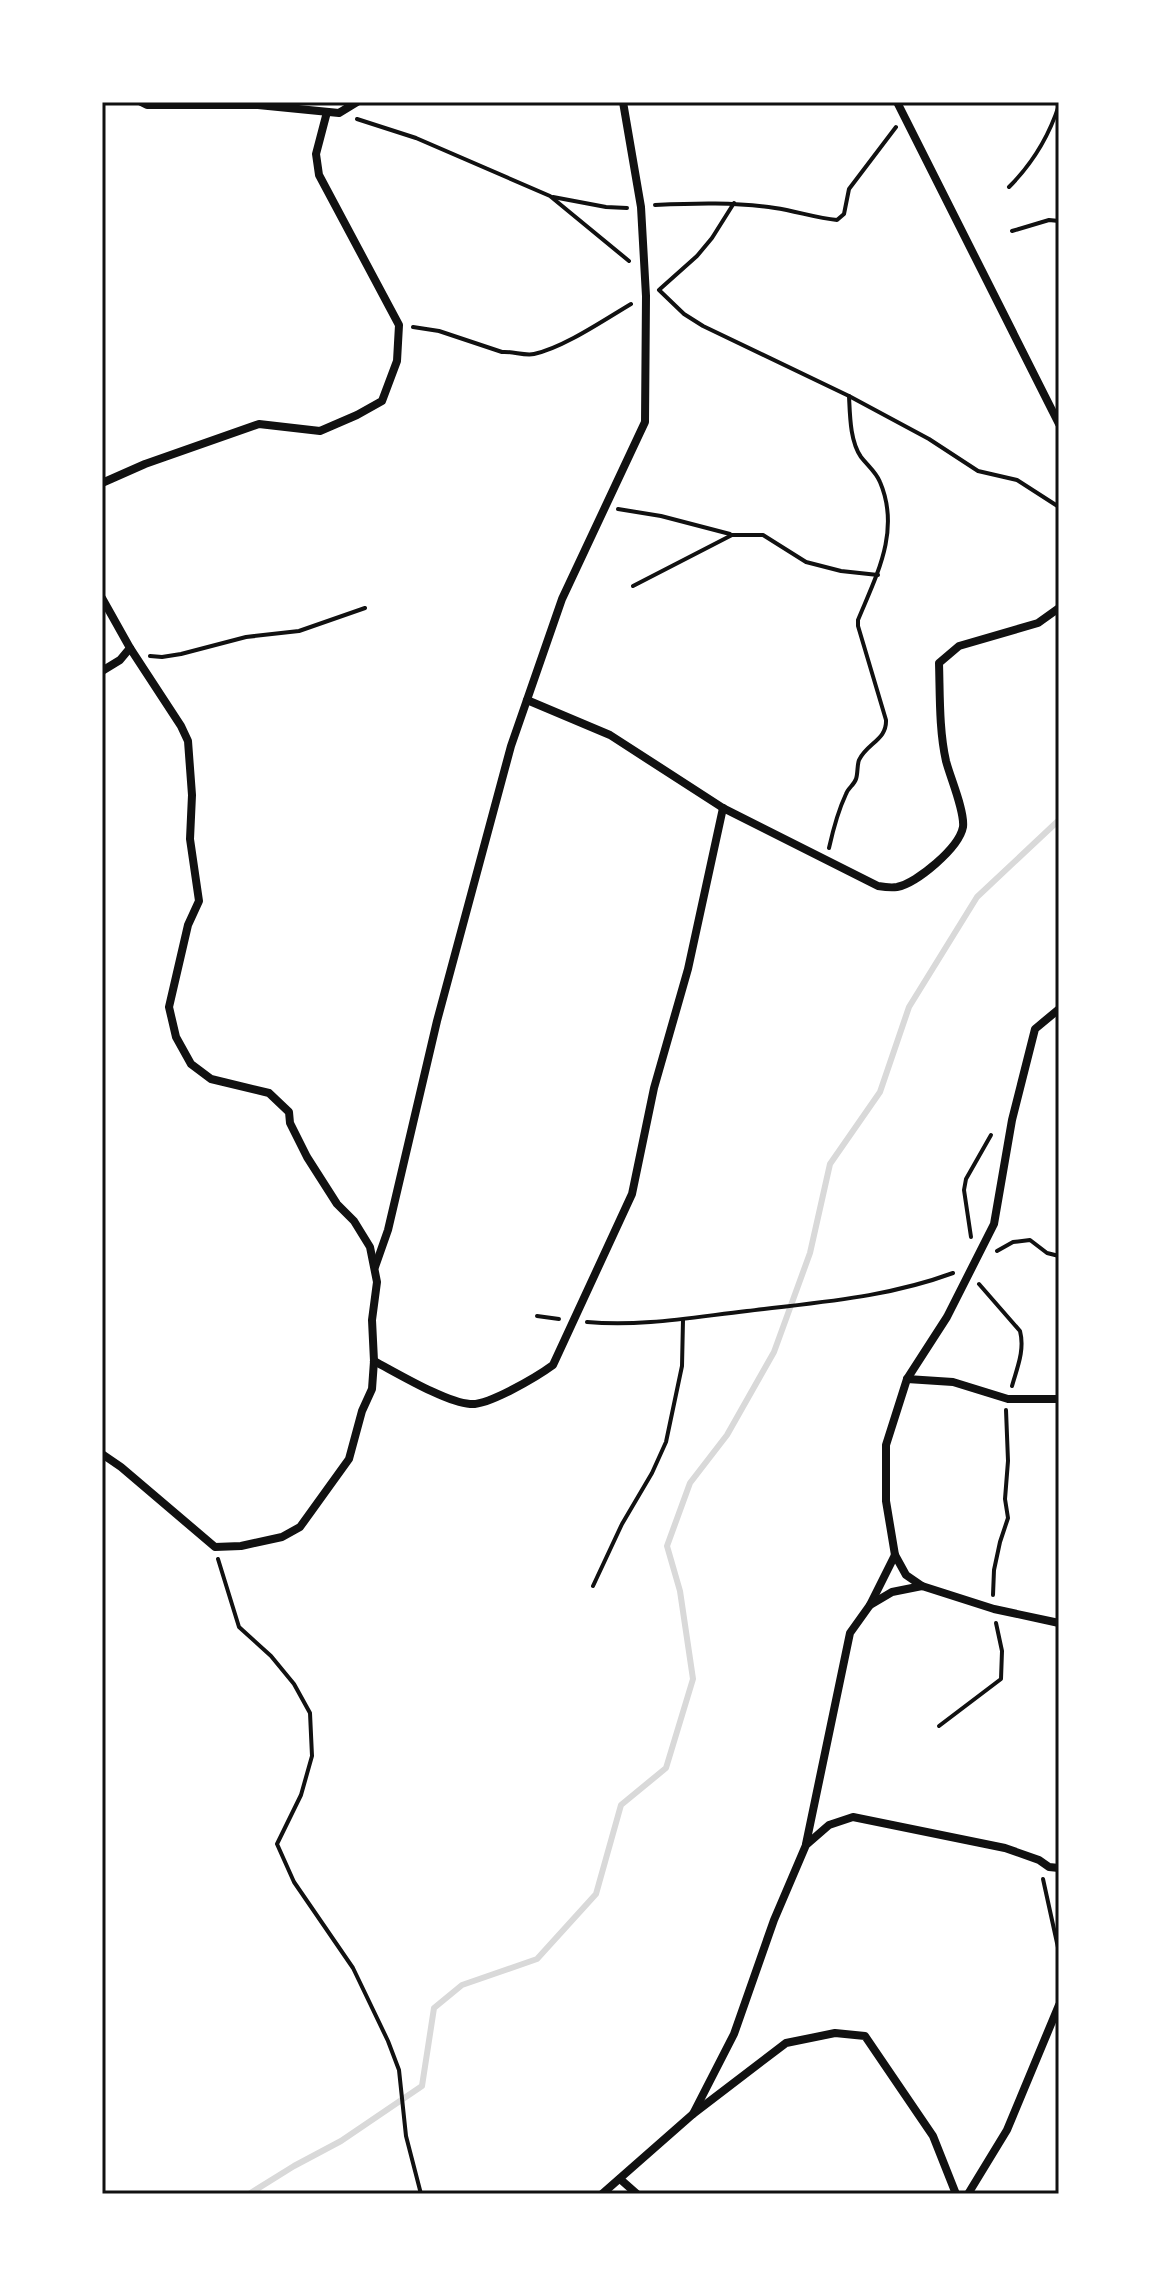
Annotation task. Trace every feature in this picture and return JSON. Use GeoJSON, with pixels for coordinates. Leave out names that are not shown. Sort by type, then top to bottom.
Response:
{"type":"FeatureCollection","features":[{"type":"Feature","properties":{"kind":"street"},"geometry":{"type":"LineString","coordinates":[[141,102],[147,105],[258,105],[339,113],[357,102]]}},
{"type":"Feature","properties":{"kind":"street"},"geometry":{"type":"LineString","coordinates":[[374,1270],[388,1230],[437,1021],[506,761],[562,599],[645,422],[646,296],[641,207],[623,102]]}},
{"type":"Feature","properties":{"kind":"street"},"geometry":{"type":"LineString","coordinates":[[897,102],[1059,424]]}},
{"type":"Feature","properties":{"kind":"street"},"geometry":{"type":"LineString","coordinates":[[102,483],[145,464],[259,424],[320,431],[382,401],[397,361],[399,325],[319,175],[316,154],[327,112]]}},
{"type":"Feature","properties":{"kind":"street"},"geometry":{"type":"LineString","coordinates":[[102,598],[188,741],[192,795],[190,839],[199,901],[188,925],[169,1007],[176,1037],[191,1064],[211,1079],[269,1093],[289,1112],[290,1123],[307,1157],[370,1247],[377,1282],[372,1320],[372,1389],[362,1411],[349,1459],[300,1527],[282,1537],[241,1546],[215,1547],[102,1454]]}},
{"type":"Feature","properties":{"kind":"street"},"geometry":{"type":"LineString","coordinates":[[527,700],[610,735],[723,808],[878,886],[896,888],[921,876],[949,851],[963,827],[957,793],[946,761],[939,663],[959,646],[1038,623],[1059,608]]}},
{"type":"Feature","properties":{"kind":"street"},"geometry":{"type":"LineString","coordinates":[[102,671],[133,652]]}},
{"type":"Feature","properties":{"kind":"street"},"geometry":{"type":"LineString","coordinates":[[374,1361],[450,1398],[470,1404],[485,1402],[536,1377],[553,1365],[632,1194],[654,1088],[688,969],[723,808]]}},
{"type":"Feature","properties":{"kind":"street"},"geometry":{"type":"LineString","coordinates":[[1059,1009],[1035,1029],[1012,1120],[994,1224],[947,1317],[907,1379],[886,1445],[886,1501],[895,1555],[906,1575],[922,1586],[994,1609],[1059,1623]]}},
{"type":"Feature","properties":{"kind":"street"},"geometry":{"type":"LineString","coordinates":[[907,1379],[953,1382],[1008,1399],[1059,1399]]}},
{"type":"Feature","properties":{"kind":"street"},"geometry":{"type":"LineString","coordinates":[[693,2114],[734,2034],[774,1920],[806,1845],[850,1633],[870,1605],[895,1555]]}},
{"type":"Feature","properties":{"kind":"street"},"geometry":{"type":"LineString","coordinates":[[870,1605],[892,1592],[922,1586]]}},
{"type":"Feature","properties":{"kind":"street"},"geometry":{"type":"LineString","coordinates":[[806,1845],[829,1825],[853,1817],[1005,1848],[1039,1860],[1049,1867],[1059,1868]]}},
{"type":"Feature","properties":{"kind":"street"},"geometry":{"type":"LineString","coordinates":[[968,2194],[1007,2130],[1059,2005]]}},
{"type":"Feature","properties":{"kind":"street"},"geometry":{"type":"LineString","coordinates":[[602,2194],[693,2114],[786,2043],[835,2033],[865,2036],[933,2136],[956,2194]]}},
{"type":"Feature","properties":{"kind":"street"},"geometry":{"type":"LineString","coordinates":[[620,2179],[637,2194]]}},
{"type":"Feature","properties":{"kind":"path"},"geometry":{"type":"LineString","coordinates":[[1009,187],[1037,152],[1059,105]]}},
{"type":"Feature","properties":{"kind":"path"},"geometry":{"type":"LineString","coordinates":[[339,113],[416,138],[550,196],[606,207],[734,203],[837,220],[844,214],[849,189],[904,116]]}},
{"type":"Feature","properties":{"kind":"path"},"geometry":{"type":"LineString","coordinates":[[550,196],[644,274],[684,314],[703,326],[849,396],[929,439],[978,471],[1017,480],[1059,507]]}},
{"type":"Feature","properties":{"kind":"path"},"geometry":{"type":"LineString","coordinates":[[659,290],[704,247],[734,203]]}},
{"type":"Feature","properties":{"kind":"path"},"geometry":{"type":"LineString","coordinates":[[1012,231],[1049,220],[1059,221]]}},
{"type":"Feature","properties":{"kind":"path"},"geometry":{"type":"LineString","coordinates":[[399,325],[439,331],[502,352],[530,355],[565,342],[646,296]]}},
{"type":"Feature","properties":{"kind":"path"},"geometry":{"type":"LineString","coordinates":[[829,848],[835,820],[846,791],[855,782],[859,760],[886,730],[886,720],[858,626],[878,575],[888,528],[885,499],[877,476],[858,450],[852,431],[849,396]]}},
{"type":"Feature","properties":{"kind":"path"},"geometry":{"type":"LineString","coordinates":[[607,507],[661,516],[732,535],[763,535],[806,562],[841,571],[878,575]]}},
{"type":"Feature","properties":{"kind":"path"},"geometry":{"type":"LineString","coordinates":[[633,586],[732,535]]}},
{"type":"Feature","properties":{"kind":"path"},"geometry":{"type":"LineString","coordinates":[[133,652],[171,656],[246,637],[299,631],[365,608]]}},
{"type":"Feature","properties":{"kind":"path"},"geometry":{"type":"LineString","coordinates":[[971,1237],[964,1190],[966,1179],[991,1135]]}},
{"type":"Feature","properties":{"kind":"path"},"geometry":{"type":"LineString","coordinates":[[537,1316],[616,1325],[852,1299],[919,1285],[973,1266],[1000,1248],[1023,1240],[1030,1240],[1047,1253],[1059,1256]]}},
{"type":"Feature","properties":{"kind":"path"},"geometry":{"type":"LineString","coordinates":[[939,1726],[1001,1679],[1002,1651],[994,1609],[994,1570],[1008,1518],[1005,1499],[1008,1399],[1023,1341],[1020,1331],[982,1289],[973,1266]]}},
{"type":"Feature","properties":{"kind":"path"},"geometry":{"type":"LineString","coordinates":[[593,1586],[666,1442],[682,1366],[683,1319]]}},
{"type":"Feature","properties":{"kind":"path"},"geometry":{"type":"LineString","coordinates":[[215,1547],[239,1627],[271,1656],[294,1684],[310,1713],[312,1756],[301,1795],[277,1844],[294,1882],[353,1968],[388,2041],[399,2070],[406,2136],[421,2194]]}},
{"type":"Feature","properties":{"kind":"path"},"geometry":{"type":"LineString","coordinates":[[1039,1860],[1059,1952]]}},
{"type":"Feature","properties":{"kind":"waterway"},"geometry":{"type":"LineString","coordinates":[[249,2194],[341,2141],[422,2086],[434,2008],[462,1985],[537,1959],[596,1894],[621,1805],[666,1768],[693,1679],[680,1591],[667,1546],[690,1483],[727,1435],[774,1352],[810,1253],[830,1164],[880,1092],[909,1007],[977,897],[1059,820]]}}]}
